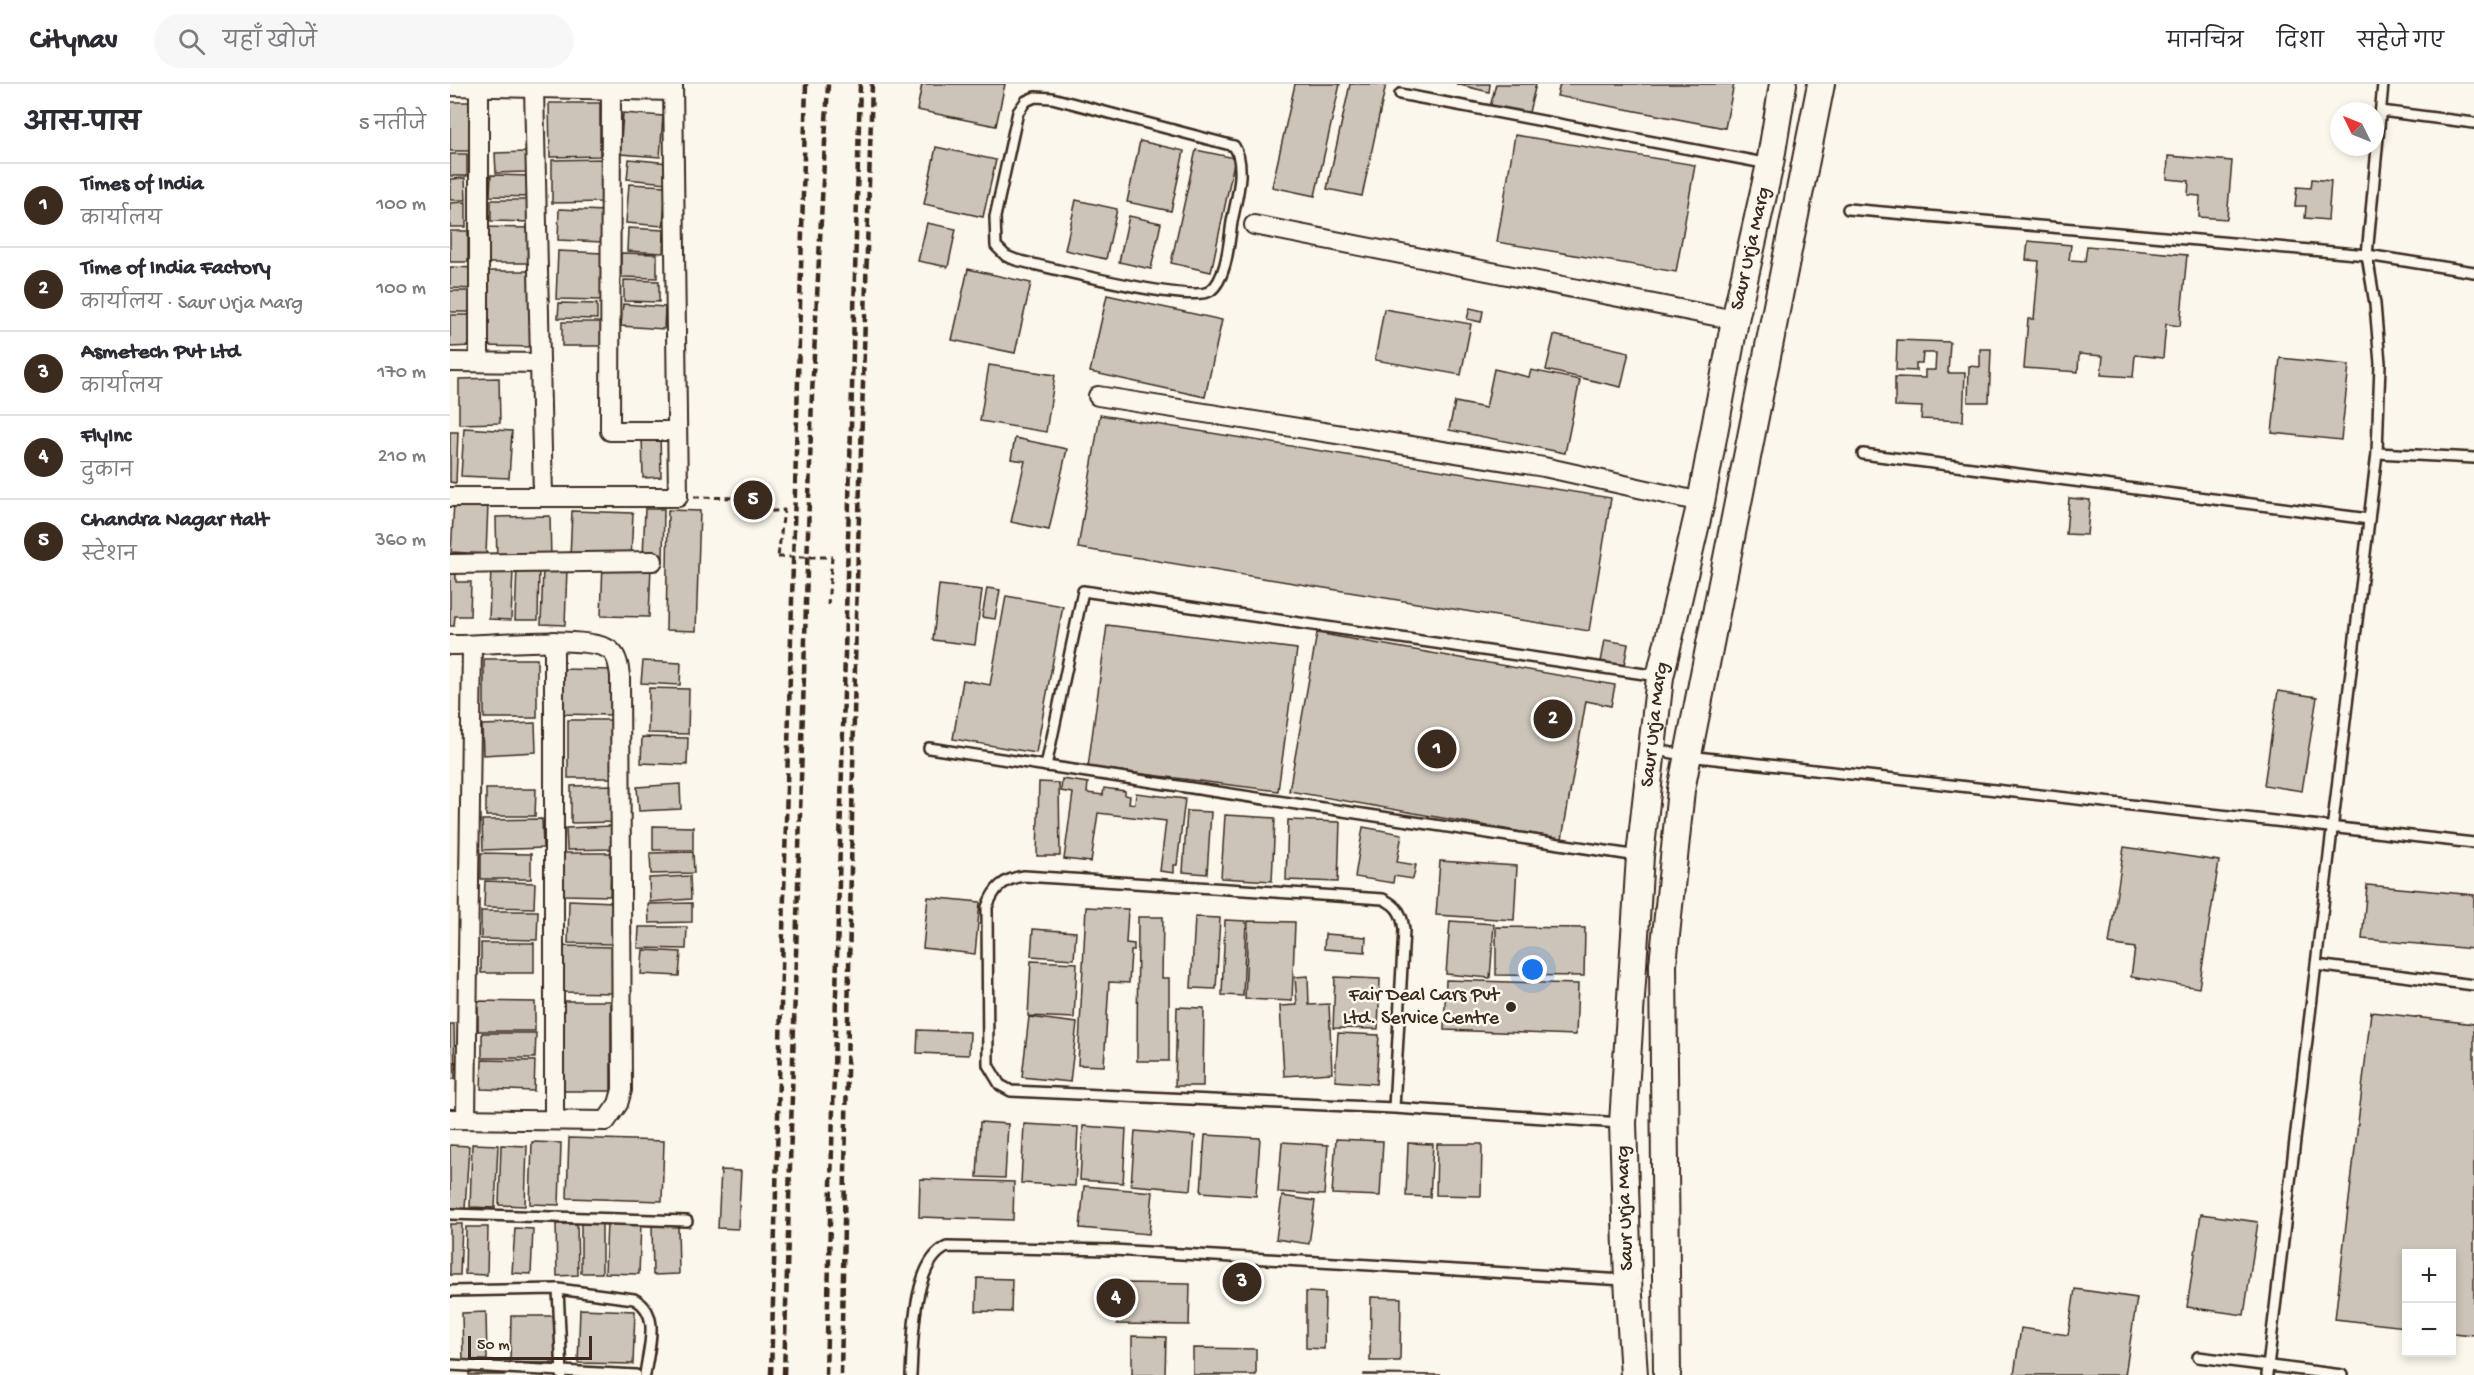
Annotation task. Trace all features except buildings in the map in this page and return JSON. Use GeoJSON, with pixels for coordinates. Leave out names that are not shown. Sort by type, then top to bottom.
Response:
{"type":"FeatureCollection","features":[{"type":"Feature","properties":{"kind":"street","name":"Saur Urja Marg"},"geometry":{"type":"LineString","coordinates":[[1634,1375],[1628,1280],[1623,1123],[1640,856],[1660,676],[1701,502],[1734,320],[1770,164],[1783,84]]}},
{"type":"Feature","properties":{"kind":"street","name":"Saur Urja Marg"},"geometry":{"type":"LineString","coordinates":[[1667,1375],[1663,964],[1681,790],[1821,84]]}},
{"type":"Feature","properties":{"kind":"street"},"geometry":{"type":"LineString","coordinates":[[450,86],[611,89],[673,87],[678,497],[450,497]]}},
{"type":"Feature","properties":{"kind":"street"},"geometry":{"type":"LineString","coordinates":[[479,87],[479,362]]}},
{"type":"Feature","properties":{"kind":"street"},"geometry":{"type":"LineString","coordinates":[[534,88],[543,497]]}},
{"type":"Feature","properties":{"kind":"street"},"geometry":{"type":"LineString","coordinates":[[611,89],[610,431],[677,431]]}},
{"type":"Feature","properties":{"kind":"street"},"geometry":{"type":"LineString","coordinates":[[1254,225],[1734,320]]}},
{"type":"Feature","properties":{"kind":"street"},"geometry":{"type":"LineString","coordinates":[[450,362],[540,363]]}},
{"type":"Feature","properties":{"kind":"street"},"geometry":{"type":"LineString","coordinates":[[1098,396],[1544,467],[1701,502]]}},
{"type":"Feature","properties":{"kind":"street"},"geometry":{"type":"LineString","coordinates":[[450,564],[653,561]]}},
{"type":"Feature","properties":{"kind":"street"},"geometry":{"type":"LineString","coordinates":[[450,645],[554,641],[603,646],[613,652],[620,676],[622,1090],[618,1104],[606,1121],[458,1119],[459,923],[472,645]]}},
{"type":"Feature","properties":{"kind":"street"},"geometry":{"type":"LineString","coordinates":[[554,641],[554,1120]]}},
{"type":"Feature","properties":{"kind":"lane"},"geometry":{"type":"LineString","coordinates":[[2381,102],[2384,84]]}},
{"type":"Feature","properties":{"kind":"lane"},"geometry":{"type":"LineString","coordinates":[[1400,94],[1770,164]]}},
{"type":"Feature","properties":{"kind":"lane"},"geometry":{"type":"LineString","coordinates":[[1035,97],[1052,98],[1226,142],[1234,146],[1239,153],[1240,165],[1232,221],[1218,283],[1210,291],[1199,295],[1157,290],[1006,256],[996,246],[995,217],[1018,112],[1026,101],[1035,97]]}},
{"type":"Feature","properties":{"kind":"lane"},"geometry":{"type":"LineString","coordinates":[[2384,112],[2474,123]]}},
{"type":"Feature","properties":{"kind":"lane"},"geometry":{"type":"LineString","coordinates":[[2268,1370],[2377,453],[2379,352],[2367,255],[2376,156]]}},
{"type":"Feature","properties":{"kind":"lane"},"geometry":{"type":"LineString","coordinates":[[1848,209],[2367,255],[2474,272]]}},
{"type":"Feature","properties":{"kind":"lane"},"geometry":{"type":"LineString","coordinates":[[1232,221],[1254,225]]}},
{"type":"Feature","properties":{"kind":"lane"},"geometry":{"type":"LineString","coordinates":[[2377,453],[2474,458]]}},
{"type":"Feature","properties":{"kind":"lane"},"geometry":{"type":"LineString","coordinates":[[1863,454],[2369,519]]}},
{"type":"Feature","properties":{"kind":"lane"},"geometry":{"type":"LineString","coordinates":[[1046,766],[1083,591],[1660,676]]}},
{"type":"Feature","properties":{"kind":"lane"},"geometry":{"type":"LineString","coordinates":[[928,748],[1640,856]]}},
{"type":"Feature","properties":{"kind":"lane"},"geometry":{"type":"LineString","coordinates":[[1653,749],[1688,756],[2332,825],[2474,843]]}},
{"type":"Feature","properties":{"kind":"lane"},"geometry":{"type":"LineString","coordinates":[[1394,1108],[1404,930],[1402,917],[1395,905],[1383,899],[1024,876],[1012,878],[993,892],[987,907],[987,1065],[1000,1085],[1011,1090],[1394,1108],[1623,1123]]}},
{"type":"Feature","properties":{"kind":"lane"},"geometry":{"type":"LineString","coordinates":[[2316,965],[2474,985]]}},
{"type":"Feature","properties":{"kind":"lane"},"geometry":{"type":"LineString","coordinates":[[450,1214],[687,1221]]}},
{"type":"Feature","properties":{"kind":"lane"},"geometry":{"type":"LineString","coordinates":[[911,1375],[915,1322],[922,1283],[930,1260],[937,1251],[947,1247],[1113,1250],[1628,1280]]}},
{"type":"Feature","properties":{"kind":"lane"},"geometry":{"type":"LineString","coordinates":[[558,1289],[562,1373]]}},
{"type":"Feature","properties":{"kind":"lane"},"geometry":{"type":"LineString","coordinates":[[450,1291],[558,1289],[634,1299],[644,1304],[652,1321],[645,1375]]}},
{"type":"Feature","properties":{"kind":"lane"},"geometry":{"type":"LineString","coordinates":[[2198,1357],[2268,1370],[2342,1375]]}},
{"type":"Feature","properties":{"kind":"lane"},"geometry":{"type":"LineString","coordinates":[[450,1365],[562,1373],[636,1375]]}},
{"type":"Feature","properties":{"kind":"path"},"geometry":{"type":"LineString","coordinates":[[678,497],[743,498],[742,514],[784,510],[777,557],[832,557],[828,605]]}},
{"type":"Feature","properties":{"kind":"railway"},"geometry":{"type":"LineString","coordinates":[[771,1375],[806,84]]}},
{"type":"Feature","properties":{"kind":"railway"},"geometry":{"type":"LineString","coordinates":[[784,1375],[812,394],[828,84]]}},
{"type":"Feature","properties":{"kind":"railway"},"geometry":{"type":"LineString","coordinates":[[826,1375],[860,84]]}},
{"type":"Feature","properties":{"kind":"railway"},"geometry":{"type":"LineString","coordinates":[[841,1375],[856,616],[872,84]]}},
{"type":"Feature","properties":{"kind":"place","name":"Chandra Nagar Halt"},"geometry":{"type":"Point","coordinates":[753,500]}},
{"type":"Feature","properties":{"kind":"place","name":"Time of India Factory"},"geometry":{"type":"Point","coordinates":[1553,719]}},
{"type":"Feature","properties":{"kind":"place","name":"Times of India"},"geometry":{"type":"Point","coordinates":[1437,749]}},
{"type":"Feature","properties":{"kind":"place","name":"Fair Deal Cars Pvt Ltd. Service Centre"},"geometry":{"type":"Point","coordinates":[1511,1007]}},
{"type":"Feature","properties":{"kind":"place","name":"Asmetech Pvt Ltd"},"geometry":{"type":"Point","coordinates":[1242,1282]}},
{"type":"Feature","properties":{"kind":"place","name":"FlyInc"},"geometry":{"type":"Point","coordinates":[1116,1298]}}]}
